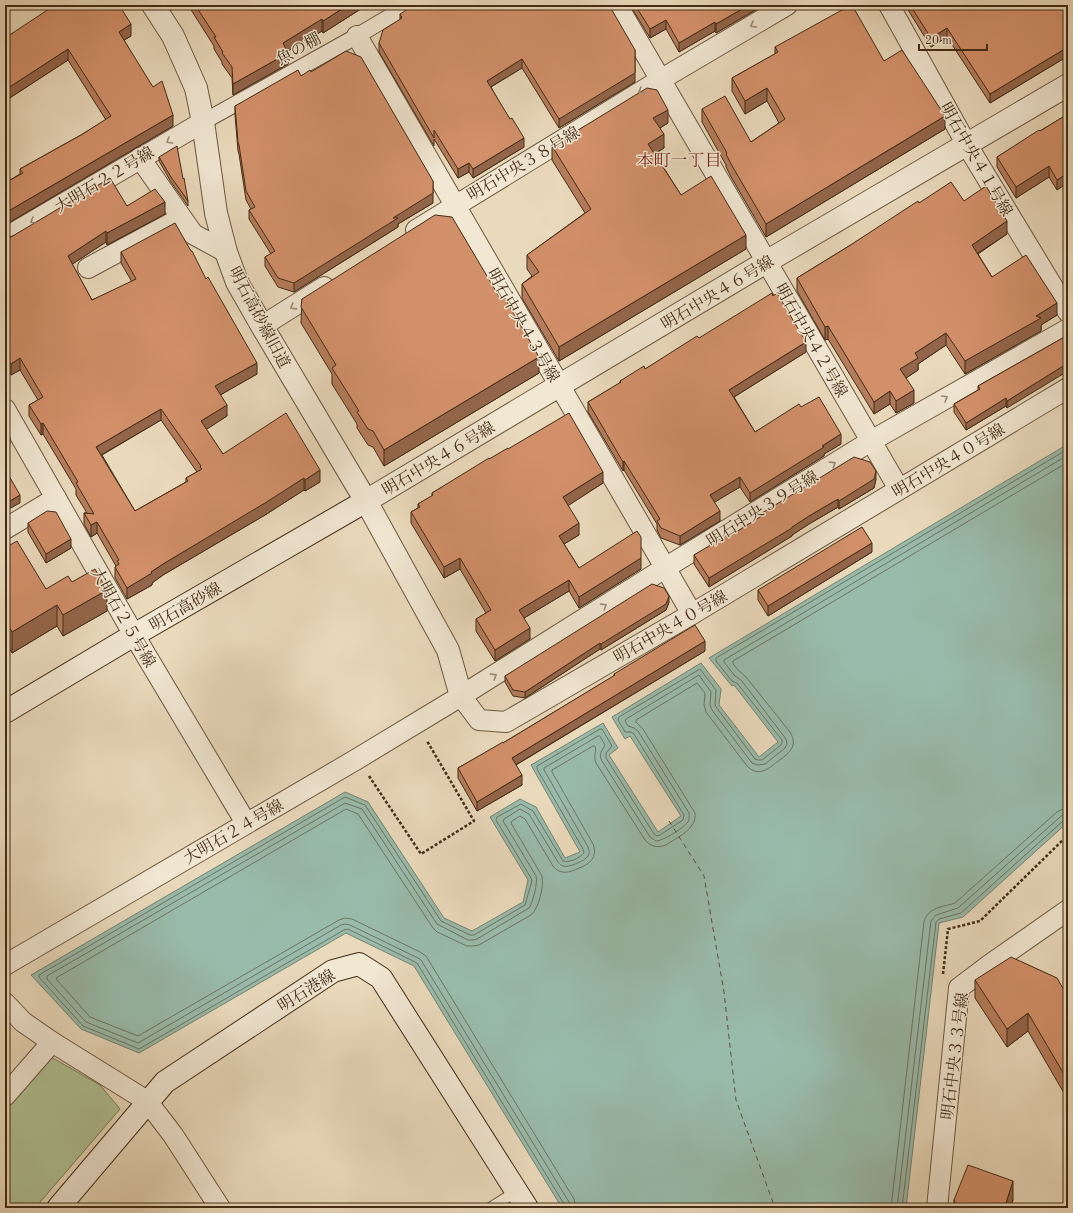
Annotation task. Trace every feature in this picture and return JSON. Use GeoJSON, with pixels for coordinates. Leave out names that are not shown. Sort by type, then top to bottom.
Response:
{"type":"FeatureCollection","features":[{"type":"Feature","properties":{"kind":"street","name":"明石高砂線旧道"},"geometry":{"type":"LineString","coordinates":[[153,5],[173,36],[196,88],[203,122],[216,213],[226,252],[237,282],[366,501]]}},
{"type":"Feature","properties":{"kind":"street","name":"魚の棚"},"geometry":{"type":"LineString","coordinates":[[203,122],[357,36],[409,5]]}},
{"type":"Feature","properties":{"kind":"street","name":"明石中央４２号線"},"geometry":{"type":"LineString","coordinates":[[617,5],[899,489]]}},
{"type":"Feature","properties":{"kind":"street","name":"明石中央３８号線"},"geometry":{"type":"LineString","coordinates":[[401,238],[660,80],[787,5]]}},
{"type":"Feature","properties":{"kind":"street","name":"明石中央４１号線"},"geometry":{"type":"LineString","coordinates":[[889,5],[967,145],[1068,312]]}},
{"type":"Feature","properties":{"kind":"street","name":"明石中央４３号線"},"geometry":{"type":"LineString","coordinates":[[357,36],[692,614]]}},
{"type":"Feature","properties":{"kind":"street","name":"明石中央４６号線"},"geometry":{"type":"LineString","coordinates":[[366,501],[766,262],[1068,85]]}},
{"type":"Feature","properties":{"kind":"street","name":"大明石２２号線"},"geometry":{"type":"LineString","coordinates":[[5,238],[203,122]]}},
{"type":"Feature","properties":{"kind":"street"},"geometry":{"type":"LineString","coordinates":[[140,158],[193,234],[226,252]]}},
{"type":"Feature","properties":{"kind":"street"},"geometry":{"type":"LineString","coordinates":[[88,268],[181,218]]}},
{"type":"Feature","properties":{"kind":"street"},"geometry":{"type":"LineString","coordinates":[[262,326],[341,276]]}},
{"type":"Feature","properties":{"kind":"street","name":"明石中央３９号線"},"geometry":{"type":"LineString","coordinates":[[461,696],[871,441],[1068,329]]}},
{"type":"Feature","properties":{"kind":"street","name":"明石中央４０号線"},"geometry":{"type":"LineString","coordinates":[[366,501],[448,650],[461,696],[479,720],[506,722],[692,614],[1068,388]]}},
{"type":"Feature","properties":{"kind":"street","name":"大明石２５号線"},"geometry":{"type":"LineString","coordinates":[[5,409],[134,635],[246,823]]}},
{"type":"Feature","properties":{"kind":"street"},"geometry":{"type":"LineString","coordinates":[[5,529],[56,498]]}},
{"type":"Feature","properties":{"kind":"street","name":"明石高砂線"},"geometry":{"type":"LineString","coordinates":[[5,712],[134,635],[366,501]]}},
{"type":"Feature","properties":{"kind":"street","name":"大明石２４号線"},"geometry":{"type":"LineString","coordinates":[[5,965],[357,759],[461,696]]}},
{"type":"Feature","properties":{"kind":"street","name":"明石中央３３号線"},"geometry":{"type":"LineString","coordinates":[[937,1208],[959,988],[1068,910]]}},
{"type":"Feature","properties":{"kind":"street","name":"明石港線"},"geometry":{"type":"LineString","coordinates":[[58,1208],[147,1101],[165,1082],[333,971],[359,964],[381,978],[522,1200]]}},
{"type":"Feature","properties":{"kind":"street"},"geometry":{"type":"LineString","coordinates":[[5,1003],[23,1022],[52,1042],[147,1101],[173,1135],[220,1208]]}},
{"type":"Feature","properties":{"kind":"street"},"geometry":{"type":"LineString","coordinates":[[5,1096],[52,1042]]}},
{"type":"Feature","properties":{"kind":"lane"},"geometry":{"type":"LineString","coordinates":[[490,1208],[522,1200]]}},
{"type":"Feature","properties":{"kind":"path"},"geometry":{"type":"LineString","coordinates":[[357,759],[421,854],[474,821],[416,722]]}},
{"type":"Feature","properties":{"kind":"path"},"geometry":{"type":"LineString","coordinates":[[958,1001],[942,985],[948,929],[980,921],[1068,835]]}},
{"type":"Feature","properties":{"kind":"shaded area"},"geometry":{"type":"Polygon","coordinates":[[[51,1057],[100,1085],[120,1109],[35,1208],[5,1208],[5,1108],[51,1057]]]}},
{"type":"Feature","properties":{"kind":"water"},"geometry":{"type":"Polygon","coordinates":[[[1068,444],[1068,822],[963,917],[939,923],[906,1208],[562,1208],[414,966],[346,933],[139,1053],[81,1029],[31,975],[345,792],[368,802],[444,918],[472,931],[523,902],[528,880],[490,817],[520,799],[536,807],[565,858],[580,852],[531,765],[603,723],[618,748],[609,755],[658,832],[681,816],[630,736],[625,739],[612,717],[701,663],[721,689],[719,705],[759,757],[778,742],[734,685],[732,686],[709,658],[1068,444]]]}},
{"type":"Feature","properties":{"kind":"building"},"geometry":{"type":"Polygon","coordinates":[[[55,5],[119,5],[131,24],[119,32],[153,87],[162,81],[173,115],[5,213],[5,183],[23,173],[20,169],[81,135],[111,116],[68,49],[5,90],[5,38],[55,5]]]}},
{"type":"Feature","properties":{"kind":"building"},"geometry":{"type":"Polygon","coordinates":[[[195,5],[348,5],[283,43],[288,53],[233,84],[232,67],[222,53],[223,52],[214,37],[216,37],[195,5]]]}},
{"type":"Feature","properties":{"kind":"building"},"geometry":{"type":"Polygon","coordinates":[[[414,5],[609,5],[635,50],[635,73],[559,119],[522,59],[487,81],[510,119],[512,118],[524,138],[473,169],[469,163],[458,169],[434,130],[434,138],[379,43],[383,30],[402,18],[400,14],[414,5]]]}},
{"type":"Feature","properties":{"kind":"building"},"geometry":{"type":"Polygon","coordinates":[[[635,5],[749,5],[716,24],[715,22],[679,43],[666,20],[650,29],[635,5]]]}},
{"type":"Feature","properties":{"kind":"building"},"geometry":{"type":"Polygon","coordinates":[[[851,5],[884,61],[902,50],[945,116],[766,224],[731,164],[726,154],[727,153],[702,109],[725,96],[751,142],[785,119],[767,88],[745,101],[732,78],[778,52],[775,47],[851,5]]]}},
{"type":"Feature","properties":{"kind":"building"},"geometry":{"type":"Polygon","coordinates":[[[910,5],[1068,5],[1068,47],[990,94],[947,28],[931,38],[910,5]]]}},
{"type":"Feature","properties":{"kind":"building"},"geometry":{"type":"Polygon","coordinates":[[[346,51],[361,57],[433,181],[433,193],[393,218],[398,218],[294,283],[278,278],[265,257],[275,251],[249,210],[255,207],[246,191],[238,142],[235,106],[298,70],[301,76],[310,70],[311,72],[346,51]]]}},
{"type":"Feature","properties":{"kind":"building"},"geometry":{"type":"Polygon","coordinates":[[[647,88],[657,90],[668,110],[653,118],[664,134],[648,144],[681,195],[711,176],[746,235],[559,347],[522,284],[539,272],[527,255],[591,209],[552,146],[647,88]]]}},
{"type":"Feature","properties":{"kind":"building"},"geometry":{"type":"Polygon","coordinates":[[[1068,114],[1068,173],[1057,180],[1049,166],[1016,187],[997,157],[1039,130],[1040,131],[1068,114]]]}},
{"type":"Feature","properties":{"kind":"building"},"geometry":{"type":"Polygon","coordinates":[[[177,146],[183,179],[184,178],[188,201],[159,157],[177,146]]]}},
{"type":"Feature","properties":{"kind":"building"},"geometry":{"type":"Polygon","coordinates":[[[110,178],[127,206],[155,189],[165,202],[107,233],[106,231],[68,256],[92,300],[136,279],[121,252],[175,223],[192,251],[206,279],[208,277],[257,363],[215,386],[227,405],[201,421],[223,454],[286,413],[320,470],[305,480],[304,478],[163,564],[151,572],[152,573],[127,588],[115,567],[119,564],[117,561],[119,560],[97,522],[91,525],[84,513],[94,514],[76,483],[78,482],[43,423],[41,424],[29,405],[43,397],[20,358],[11,364],[5,354],[5,238],[11,237],[110,178]],[[161,409],[96,447],[135,511],[188,481],[186,478],[202,469],[200,467],[201,466],[161,409]]]}},
{"type":"Feature","properties":{"kind":"building"},"geometry":{"type":"Polygon","coordinates":[[[951,182],[964,201],[986,186],[1007,221],[972,245],[992,277],[1026,255],[1057,303],[1036,316],[1041,318],[965,361],[946,333],[915,353],[918,358],[900,369],[914,390],[896,401],[890,391],[874,402],[828,326],[825,327],[797,278],[918,201],[919,203],[951,182]]]}},
{"type":"Feature","properties":{"kind":"building"},"geometry":{"type":"Polygon","coordinates":[[[435,215],[452,217],[500,298],[503,295],[539,357],[384,450],[373,431],[368,429],[357,412],[359,411],[332,368],[336,365],[301,307],[302,299],[435,215]]]}},
{"type":"Feature","properties":{"kind":"building"},"geometry":{"type":"Polygon","coordinates":[[[772,293],[773,296],[777,293],[806,342],[729,390],[755,432],[799,404],[801,407],[819,397],[841,434],[822,446],[824,447],[750,493],[740,477],[710,495],[720,511],[680,536],[661,528],[657,521],[660,519],[624,461],[623,462],[588,402],[644,366],[645,369],[697,336],[699,338],[772,293]]]}},
{"type":"Feature","properties":{"kind":"building"},"geometry":{"type":"Polygon","coordinates":[[[1068,335],[1068,363],[1007,401],[1006,398],[966,423],[954,404],[980,389],[978,386],[1068,335]]]}},
{"type":"Feature","properties":{"kind":"building"},"geometry":{"type":"Polygon","coordinates":[[[569,413],[603,472],[563,497],[579,523],[559,536],[579,568],[637,531],[641,537],[641,558],[579,597],[569,580],[519,610],[530,628],[495,650],[476,619],[491,610],[460,558],[444,567],[411,512],[420,507],[418,504],[433,495],[432,493],[489,458],[508,449],[569,413]]]}},
{"type":"Feature","properties":{"kind":"building"},"geometry":{"type":"Polygon","coordinates":[[[5,427],[10,437],[5,440],[5,427]]]}},
{"type":"Feature","properties":{"kind":"building"},"geometry":{"type":"Polygon","coordinates":[[[854,457],[870,462],[876,471],[874,479],[839,501],[838,499],[809,516],[792,528],[709,578],[694,555],[732,532],[733,534],[763,515],[762,513],[854,457]]]}},
{"type":"Feature","properties":{"kind":"building"},"geometry":{"type":"Polygon","coordinates":[[[5,469],[20,495],[5,504],[5,469]]]}},
{"type":"Feature","properties":{"kind":"building"},"geometry":{"type":"Polygon","coordinates":[[[47,511],[56,512],[71,539],[46,554],[28,523],[47,511]]]}},
{"type":"Feature","properties":{"kind":"building"},"geometry":{"type":"Polygon","coordinates":[[[862,527],[872,543],[768,606],[758,590],[862,527]]]}},
{"type":"Feature","properties":{"kind":"building"},"geometry":{"type":"Polygon","coordinates":[[[17,541],[46,589],[68,576],[72,582],[95,569],[107,590],[63,615],[57,605],[12,632],[5,620],[5,548],[17,541]]]}},
{"type":"Feature","properties":{"kind":"building"},"geometry":{"type":"Polygon","coordinates":[[[652,584],[664,588],[669,596],[666,604],[601,644],[600,643],[525,692],[513,690],[505,676],[652,584]]]}},
{"type":"Feature","properties":{"kind":"building"},"geometry":{"type":"Polygon","coordinates":[[[695,625],[705,641],[512,758],[522,775],[477,802],[458,768],[503,743],[695,625]]]}},
{"type":"Feature","properties":{"kind":"building"},"geometry":{"type":"Polygon","coordinates":[[[1011,957],[1057,978],[1068,997],[1068,1081],[1028,1013],[1007,1029],[975,980],[1011,957]]]}},
{"type":"Feature","properties":{"kind":"building"},"geometry":{"type":"Polygon","coordinates":[[[968,1165],[1013,1181],[1005,1206],[1009,1208],[957,1208],[954,1200],[968,1165]]]}},
{"type":"Feature","properties":{"kind":"building"},"geometry":{"type":"Polygon","coordinates":[[[1068,1199],[1068,1208],[1064,1208],[1068,1199]]]}},
{"type":"Feature","properties":{"kind":"ferry route"},"geometry":{"type":"LineString","coordinates":[[669,821],[704,876],[724,992],[736,1100],[775,1208]]}},
{"type":"Feature","properties":{"kind":"district","name":"本町一丁目"},"geometry":{"type":"Point","coordinates":[679,160]}}]}
